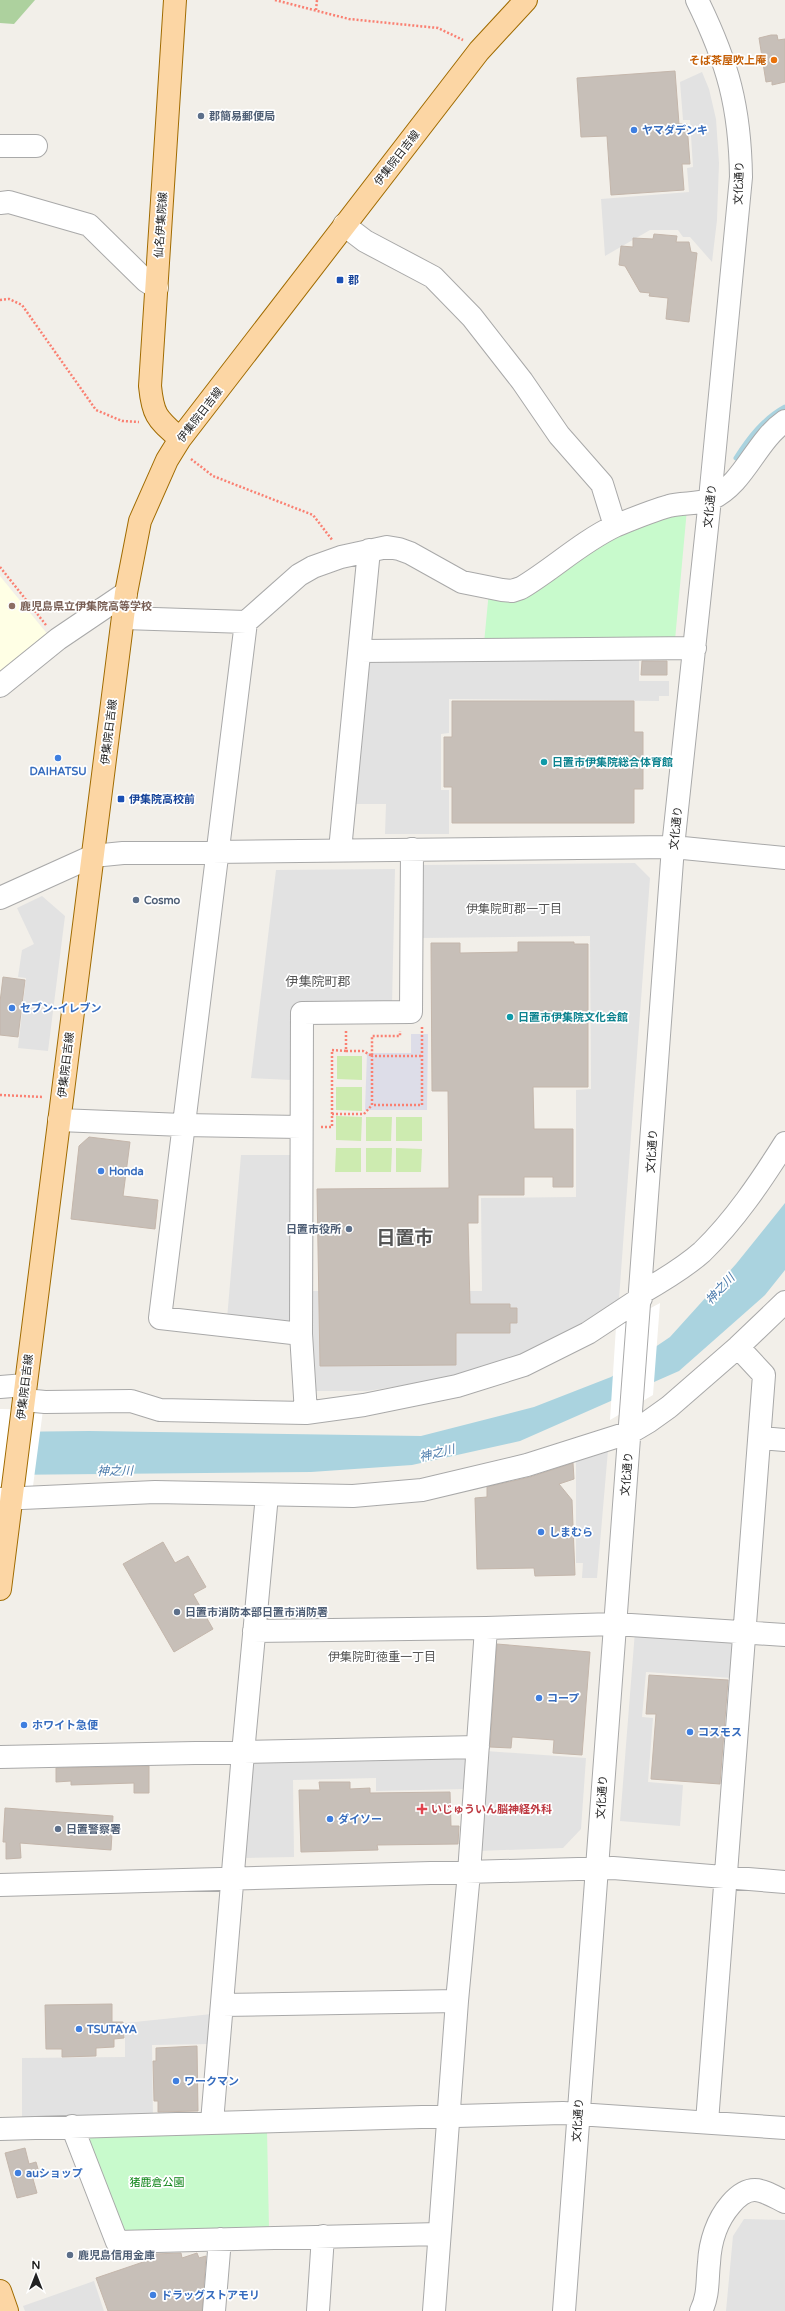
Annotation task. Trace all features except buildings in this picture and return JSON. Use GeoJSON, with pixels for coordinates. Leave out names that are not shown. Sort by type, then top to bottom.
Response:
{"type":"FeatureCollection","features":[{"type":"Feature","properties":{"kind":"main road","name":"仙名伊集院線"},"geometry":{"type":"LineString","coordinates":[[157,417],[153,407],[150,386],[175,0]]}},
{"type":"Feature","properties":{"kind":"main road","name":"伊集院日吉線"},"geometry":{"type":"LineString","coordinates":[[0,1589],[8,1495],[24,1398],[126,593],[140,521],[167,460],[180,439],[479,51],[526,0]]}},
{"type":"Feature","properties":{"kind":"main road"},"geometry":{"type":"LineString","coordinates":[[157,417],[180,439]]}},
{"type":"Feature","properties":{"kind":"main road"},"geometry":{"type":"LineString","coordinates":[[0,2291],[7,2311]]}},
{"type":"Feature","properties":{"kind":"street","name":"文化通り"},"geometry":{"type":"LineString","coordinates":[[564,2311],[596,1868],[641,1301],[673,847],[695,648],[741,177],[740,139],[735,101],[724,62],[713,32],[697,0]]}},
{"type":"Feature","properties":{"kind":"street"},"geometry":{"type":"LineString","coordinates":[[0,146],[36,146]]}},
{"type":"Feature","properties":{"kind":"street"},"geometry":{"type":"LineString","coordinates":[[0,202],[8,202],[89,225],[146,281],[157,288]]}},
{"type":"Feature","properties":{"kind":"street"},"geometry":{"type":"LineString","coordinates":[[344,225],[365,241],[433,277],[472,317],[522,381],[559,435],[602,484],[614,522]]}},
{"type":"Feature","properties":{"kind":"street"},"geometry":{"type":"LineString","coordinates":[[301,1334],[160,1318],[182,1126],[246,622],[299,575],[313,566],[369,550],[387,547],[399,549],[462,582],[512,591],[529,583],[601,533],[614,522],[670,505],[710,500],[734,484],[755,451],[775,428],[785,421]]}},
{"type":"Feature","properties":{"kind":"street"},"geometry":{"type":"LineString","coordinates":[[340,850],[369,550]]}},
{"type":"Feature","properties":{"kind":"street"},"geometry":{"type":"LineString","coordinates":[[0,686],[58,639],[126,593]]}},
{"type":"Feature","properties":{"kind":"street"},"geometry":{"type":"LineString","coordinates":[[124,618],[246,622]]}},
{"type":"Feature","properties":{"kind":"street"},"geometry":{"type":"LineString","coordinates":[[360,651],[695,648]]}},
{"type":"Feature","properties":{"kind":"street"},"geometry":{"type":"LineString","coordinates":[[0,898],[93,856],[123,853],[673,847],[785,858]]}},
{"type":"Feature","properties":{"kind":"street"},"geometry":{"type":"LineString","coordinates":[[306,1413],[301,1334],[302,1013],[411,1012],[412,850]]}},
{"type":"Feature","properties":{"kind":"street"},"geometry":{"type":"LineString","coordinates":[[59,1120],[182,1126],[301,1127]]}},
{"type":"Feature","properties":{"kind":"street"},"geometry":{"type":"LineString","coordinates":[[0,1387],[24,1398],[45,1402],[131,1401],[160,1410],[306,1413],[364,1405],[457,1386],[524,1365],[588,1333],[641,1301],[668,1277],[701,1252],[726,1227],[763,1177],[785,1143]]}},
{"type":"Feature","properties":{"kind":"street"},"geometry":{"type":"LineString","coordinates":[[8,1495],[155,1492],[353,1496],[422,1490],[527,1465],[631,1432],[669,1407],[738,1347],[785,1302]]}},
{"type":"Feature","properties":{"kind":"street"},"geometry":{"type":"LineString","coordinates":[[707,2122],[764,1375],[738,1347]]}},
{"type":"Feature","properties":{"kind":"street"},"geometry":{"type":"LineString","coordinates":[[760,1438],[785,1440]]}},
{"type":"Feature","properties":{"kind":"street"},"geometry":{"type":"LineString","coordinates":[[212,2122],[232,1878],[267,1495]]}},
{"type":"Feature","properties":{"kind":"street"},"geometry":{"type":"LineString","coordinates":[[254,1631],[486,1628],[615,1624],[785,1635]]}},
{"type":"Feature","properties":{"kind":"street"},"geometry":{"type":"LineString","coordinates":[[434,2311],[439,2234],[450,2115],[457,2002],[469,1873],[486,1628]]}},
{"type":"Feature","properties":{"kind":"street"},"geometry":{"type":"LineString","coordinates":[[0,1757],[478,1747]]}},
{"type":"Feature","properties":{"kind":"street"},"geometry":{"type":"LineString","coordinates":[[0,1885],[469,1873],[596,1868],[785,1882]]}},
{"type":"Feature","properties":{"kind":"street"},"geometry":{"type":"LineString","coordinates":[[222,2005],[457,2002]]}},
{"type":"Feature","properties":{"kind":"street"},"geometry":{"type":"LineString","coordinates":[[0,2129],[450,2115],[579,2113],[785,2128]]}},
{"type":"Feature","properties":{"kind":"street"},"geometry":{"type":"LineString","coordinates":[[72,2126],[117,2242],[439,2234]]}},
{"type":"Feature","properties":{"kind":"street"},"geometry":{"type":"LineString","coordinates":[[701,2311],[708,2292],[709,2263],[713,2238],[726,2209],[739,2195],[746,2191],[756,2189],[785,2202]]}},
{"type":"Feature","properties":{"kind":"street"},"geometry":{"type":"LineString","coordinates":[[318,2311],[323,2236]]}},
{"type":"Feature","properties":{"kind":"street"},"geometry":{"type":"LineString","coordinates":[[214,2311],[220,2239]]}},
{"type":"Feature","properties":{"kind":"path"},"geometry":{"type":"LineString","coordinates":[[275,0],[349,19],[438,28],[466,41],[479,51]]}},
{"type":"Feature","properties":{"kind":"path"},"geometry":{"type":"LineString","coordinates":[[316,10],[317,0]]}},
{"type":"Feature","properties":{"kind":"path"},"geometry":{"type":"LineString","coordinates":[[0,300],[9,300],[22,305],[96,410],[122,421],[137,423],[157,417]]}},
{"type":"Feature","properties":{"kind":"path"},"geometry":{"type":"LineString","coordinates":[[191,459],[213,476],[313,515],[328,532],[336,546]]}},
{"type":"Feature","properties":{"kind":"path"},"geometry":{"type":"LineString","coordinates":[[0,567],[58,639]]}},
{"type":"Feature","properties":{"kind":"path"},"geometry":{"type":"LineString","coordinates":[[332,1114],[364,1114],[372,1104],[372,1036],[400,1036],[400,1012]]}},
{"type":"Feature","properties":{"kind":"path"},"geometry":{"type":"LineString","coordinates":[[346,1013],[346,1051]]}},
{"type":"Feature","properties":{"kind":"path"},"geometry":{"type":"LineString","coordinates":[[372,1104],[422,1104],[422,1025]]}},
{"type":"Feature","properties":{"kind":"path"},"geometry":{"type":"LineString","coordinates":[[301,1127],[332,1127],[332,1050],[363,1051],[372,1056],[422,1056]]}},
{"type":"Feature","properties":{"kind":"path"},"geometry":{"type":"LineString","coordinates":[[0,1095],[62,1098]]}},
{"type":"Feature","properties":{"kind":"shaded area"},"geometry":{"type":"Polygon","coordinates":[[[702,72],[709,89],[716,119],[719,163],[717,220],[712,262],[690,237],[683,237],[678,230],[650,230],[605,256],[601,199],[689,192],[687,168],[693,167],[690,120],[683,120],[680,82],[702,72]]]}},
{"type":"Feature","properties":{"kind":"shaded area","name":"鹿児島県立伊集院高等学校"},"geometry":{"type":"Polygon","coordinates":[[[0,576],[49,636],[0,674],[0,576]]]}},
{"type":"Feature","properties":{"kind":"shaded area"},"geometry":{"type":"Polygon","coordinates":[[[639,656],[639,681],[669,681],[669,696],[659,696],[659,701],[449,699],[449,733],[441,734],[441,790],[449,790],[449,834],[385,834],[386,804],[352,804],[366,664],[372,659],[639,656]]]}},
{"type":"Feature","properties":{"kind":"shaded area"},"geometry":{"type":"Polygon","coordinates":[[[635,863],[650,878],[619,1299],[546,1346],[482,1369],[425,1382],[367,1391],[316,1391],[310,1386],[311,1291],[482,1291],[481,1198],[576,1197],[576,1090],[591,1089],[590,936],[421,938],[421,865],[635,863]]]}},
{"type":"Feature","properties":{"kind":"shaded area"},"geometry":{"type":"Polygon","coordinates":[[[395,869],[392,1005],[293,1005],[291,1080],[251,1078],[276,870],[395,869]]]}},
{"type":"Feature","properties":{"kind":"shaded area"},"geometry":{"type":"Polygon","coordinates":[[[42,896],[65,916],[48,1051],[18,1048],[26,978],[18,977],[22,950],[34,944],[17,908],[42,896]]]}},
{"type":"Feature","properties":{"kind":"shaded area"},"geometry":{"type":"Polygon","coordinates":[[[411,1034],[428,1034],[427,1110],[365,1110],[367,1053],[411,1053],[411,1034]]]}},
{"type":"Feature","properties":{"kind":"shaded area"},"geometry":{"type":"Polygon","coordinates":[[[241,1155],[291,1155],[291,1326],[227,1319],[241,1155]]]}},
{"type":"Feature","properties":{"kind":"shaded area"},"geometry":{"type":"Polygon","coordinates":[[[608,1450],[597,1578],[582,1578],[583,1563],[576,1563],[576,1458],[608,1450]]]}},
{"type":"Feature","properties":{"kind":"shaded area"},"geometry":{"type":"Polygon","coordinates":[[[635,1631],[730,1638],[735,1643],[732,1678],[646,1672],[642,1717],[653,1718],[648,1782],[683,1785],[680,1826],[620,1821],[635,1631]]]}},
{"type":"Feature","properties":{"kind":"shaded area"},"geometry":{"type":"Polygon","coordinates":[[[486,1751],[586,1758],[581,1829],[563,1848],[478,1851],[486,1751]]]}},
{"type":"Feature","properties":{"kind":"shaded area"},"geometry":{"type":"Polygon","coordinates":[[[463,1755],[469,1763],[465,1789],[376,1791],[376,1778],[293,1780],[294,1857],[244,1858],[253,1762],[463,1755]]]}},
{"type":"Feature","properties":{"kind":"shaded area"},"geometry":{"type":"Polygon","coordinates":[[[212,2014],[210,2044],[152,2045],[153,2119],[22,2120],[22,2058],[125,2057],[125,2023],[212,2014]]]}},
{"type":"Feature","properties":{"kind":"shaded area"},"geometry":{"type":"Polygon","coordinates":[[[744,2219],[785,2220],[785,2311],[726,2311],[733,2236],[744,2219]]]}},
{"type":"Feature","properties":{"kind":"shaded area"},"geometry":{"type":"Polygon","coordinates":[[[94,2281],[104,2311],[25,2311],[23,2306],[94,2281]]]}},
{"type":"Feature","properties":{"kind":"green space"},"geometry":{"type":"Polygon","coordinates":[[[0,0],[35,0],[14,24],[0,23],[0,0]]]}},
{"type":"Feature","properties":{"kind":"green space"},"geometry":{"type":"Polygon","coordinates":[[[687,509],[675,640],[484,643],[489,591],[587,547],[687,509]]]}},
{"type":"Feature","properties":{"kind":"green space"},"geometry":{"type":"Polygon","coordinates":[[[337,1056],[362,1056],[362,1080],[337,1079],[337,1056]]]}},
{"type":"Feature","properties":{"kind":"green space"},"geometry":{"type":"Polygon","coordinates":[[[336,1087],[362,1087],[362,1111],[336,1110],[336,1087]]]}},
{"type":"Feature","properties":{"kind":"green space"},"geometry":{"type":"Polygon","coordinates":[[[336,1116],[362,1117],[361,1141],[336,1140],[336,1116]]]}},
{"type":"Feature","properties":{"kind":"green space"},"geometry":{"type":"Polygon","coordinates":[[[366,1117],[392,1117],[391,1141],[366,1141],[366,1117]]]}},
{"type":"Feature","properties":{"kind":"green space"},"geometry":{"type":"Polygon","coordinates":[[[396,1117],[422,1117],[422,1141],[396,1141],[396,1117]]]}},
{"type":"Feature","properties":{"kind":"green space"},"geometry":{"type":"Polygon","coordinates":[[[336,1148],[361,1148],[361,1172],[335,1172],[336,1148]]]}},
{"type":"Feature","properties":{"kind":"green space"},"geometry":{"type":"Polygon","coordinates":[[[366,1148],[392,1148],[391,1172],[366,1172],[366,1148]]]}},
{"type":"Feature","properties":{"kind":"green space"},"geometry":{"type":"Polygon","coordinates":[[[396,1148],[422,1149],[421,1172],[396,1172],[396,1148]]]}},
{"type":"Feature","properties":{"kind":"green space","name":"猪鹿倉公園"},"geometry":{"type":"Polygon","coordinates":[[[267,2130],[269,2228],[126,2233],[120,2231],[88,2142],[93,2133],[267,2130]]]}},
{"type":"Feature","properties":{"kind":"water","name":"神之川"},"geometry":{"type":"Polygon","coordinates":[[[785,1203],[785,1270],[765,1295],[679,1371],[520,1441],[412,1465],[311,1472],[0,1475],[0,1432],[89,1431],[421,1436],[534,1407],[611,1377],[670,1337],[736,1264],[785,1203]]]}},
{"type":"Feature","properties":{"kind":"pier"},"geometry":{"type":"Polygon","coordinates":[[[660,1303],[653,1395],[610,1420],[616,1327],[660,1303]]]}},
{"type":"Feature","properties":{"kind":"pier"},"geometry":{"type":"Polygon","coordinates":[[[0,1409],[43,1410],[33,1486],[0,1486],[0,1409]]]}},
{"type":"Feature","properties":{"kind":"waterway"},"geometry":{"type":"LineString","coordinates":[[736,458],[746,443],[763,423],[785,407]]}},
{"type":"Feature","properties":{"kind":"place","name":"そば茶屋吹上庵"},"geometry":{"type":"Point","coordinates":[774,60]}},
{"type":"Feature","properties":{"kind":"place","name":"郡簡易郵便局"},"geometry":{"type":"Point","coordinates":[201,116]}},
{"type":"Feature","properties":{"kind":"place","name":"ヤマダデンキ"},"geometry":{"type":"Point","coordinates":[634,130]}},
{"type":"Feature","properties":{"kind":"place","name":"郡"},"geometry":{"type":"Point","coordinates":[340,280]}},
{"type":"Feature","properties":{"kind":"place","name":"鹿児島県立伊集院高等学校"},"geometry":{"type":"Point","coordinates":[12,606]}},
{"type":"Feature","properties":{"kind":"place","name":"DAIHATSU"},"geometry":{"type":"Point","coordinates":[58,758]}},
{"type":"Feature","properties":{"kind":"place","name":"日置市伊集院総合体育館"},"geometry":{"type":"Point","coordinates":[544,762]}},
{"type":"Feature","properties":{"kind":"place","name":"伊集院高校前"},"geometry":{"type":"Point","coordinates":[121,799]}},
{"type":"Feature","properties":{"kind":"place","name":"Cosmo"},"geometry":{"type":"Point","coordinates":[136,900]}},
{"type":"Feature","properties":{"kind":"place","name":"セブン-イレブン"},"geometry":{"type":"Point","coordinates":[12,1008]}},
{"type":"Feature","properties":{"kind":"place","name":"日置市伊集院文化会館"},"geometry":{"type":"Point","coordinates":[510,1017]}},
{"type":"Feature","properties":{"kind":"place","name":"Honda"},"geometry":{"type":"Point","coordinates":[101,1171]}},
{"type":"Feature","properties":{"kind":"place","name":"日置市役所"},"geometry":{"type":"Point","coordinates":[349,1229]}},
{"type":"Feature","properties":{"kind":"place","name":"しまむら"},"geometry":{"type":"Point","coordinates":[541,1532]}},
{"type":"Feature","properties":{"kind":"place","name":"日置市消防本部日置市消防署"},"geometry":{"type":"Point","coordinates":[177,1612]}},
{"type":"Feature","properties":{"kind":"place","name":"コープ"},"geometry":{"type":"Point","coordinates":[539,1698]}},
{"type":"Feature","properties":{"kind":"place","name":"ホワイト急便"},"geometry":{"type":"Point","coordinates":[24,1725]}},
{"type":"Feature","properties":{"kind":"place","name":"コスモス"},"geometry":{"type":"Point","coordinates":[690,1732]}},
{"type":"Feature","properties":{"kind":"place","name":"いじゅういん脳神経外科"},"geometry":{"type":"Point","coordinates":[422,1809]}},
{"type":"Feature","properties":{"kind":"place","name":"ダイソー"},"geometry":{"type":"Point","coordinates":[330,1819]}},
{"type":"Feature","properties":{"kind":"place","name":"日置警察署"},"geometry":{"type":"Point","coordinates":[58,1829]}},
{"type":"Feature","properties":{"kind":"place","name":"TSUTAYA"},"geometry":{"type":"Point","coordinates":[79,2029]}},
{"type":"Feature","properties":{"kind":"place","name":"ワークマン"},"geometry":{"type":"Point","coordinates":[176,2081]}},
{"type":"Feature","properties":{"kind":"place","name":"auショップ"},"geometry":{"type":"Point","coordinates":[18,2173]}},
{"type":"Feature","properties":{"kind":"place","name":"鹿児島信用金庫"},"geometry":{"type":"Point","coordinates":[70,2255]}},
{"type":"Feature","properties":{"kind":"place","name":"ドラッグストアモリ"},"geometry":{"type":"Point","coordinates":[153,2295]}},
{"type":"Feature","properties":{"kind":"district","name":"伊集院町郡一丁目"},"geometry":{"type":"Point","coordinates":[514,909]}},
{"type":"Feature","properties":{"kind":"district","name":"伊集院町郡"},"geometry":{"type":"Point","coordinates":[318,982]}},
{"type":"Feature","properties":{"kind":"district","name":"日置市"},"geometry":{"type":"Point","coordinates":[405,1238]}},
{"type":"Feature","properties":{"kind":"district","name":"伊集院町徳重一丁目"},"geometry":{"type":"Point","coordinates":[382,1657]}}]}
